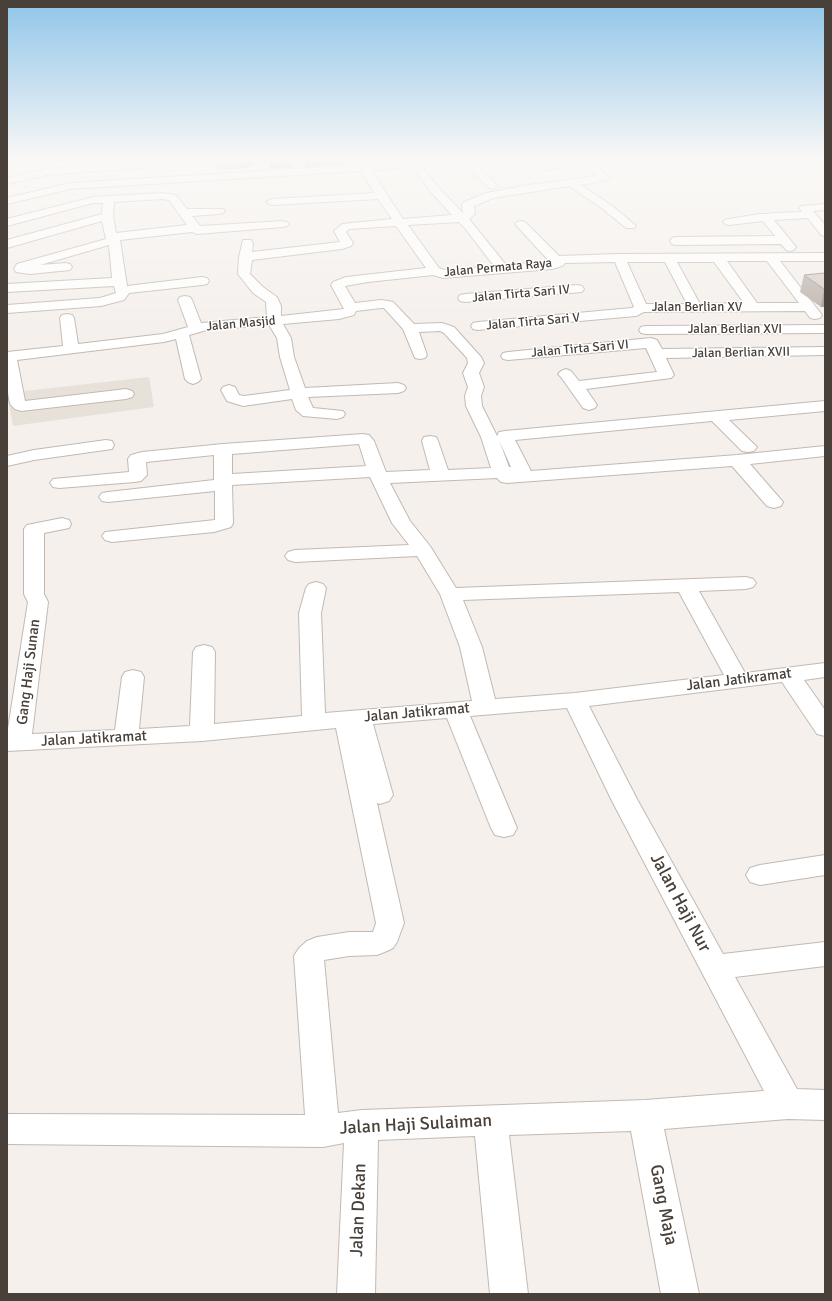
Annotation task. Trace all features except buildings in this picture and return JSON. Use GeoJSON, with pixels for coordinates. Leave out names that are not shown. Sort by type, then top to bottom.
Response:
{"type":"FeatureCollection","features":[{"type":"Feature","properties":{"kind":"street"},"geometry":{"type":"LineString","coordinates":[[7,244],[94,220]]}},
{"type":"Feature","properties":{"kind":"street"},"geometry":{"type":"LineString","coordinates":[[7,309],[108,301],[119,298],[123,294],[108,220]]}},
{"type":"Feature","properties":{"kind":"street"},"geometry":{"type":"LineString","coordinates":[[189,220],[195,228]]}},
{"type":"Feature","properties":{"kind":"street"},"geometry":{"type":"LineString","coordinates":[[67,286],[66,260],[112,239],[195,228],[201,230],[244,226],[261,220],[283,224]]}},
{"type":"Feature","properties":{"kind":"street"},"geometry":{"type":"LineString","coordinates":[[351,308],[339,288],[338,285],[342,282],[434,271],[399,220]]}},
{"type":"Feature","properties":{"kind":"street"},"geometry":{"type":"LineString","coordinates":[[245,257],[342,245],[347,243],[340,230],[346,226],[441,220]]}},
{"type":"Feature","properties":{"kind":"street"},"geometry":{"type":"LineString","coordinates":[[463,220],[503,269]]}},
{"type":"Feature","properties":{"kind":"street"},"geometry":{"type":"LineString","coordinates":[[622,220],[630,226]]}},
{"type":"Feature","properties":{"kind":"street"},"geometry":{"type":"LineString","coordinates":[[729,222],[743,220]]}},
{"type":"Feature","properties":{"kind":"street"},"geometry":{"type":"LineString","coordinates":[[768,220],[799,257]]}},
{"type":"Feature","properties":{"kind":"street"},"geometry":{"type":"LineString","coordinates":[[813,220],[825,232]]}},
{"type":"Feature","properties":{"kind":"street"},"geometry":{"type":"LineString","coordinates":[[521,224],[567,272],[588,317]]}},
{"type":"Feature","properties":{"kind":"street"},"geometry":{"type":"LineString","coordinates":[[244,226],[247,236],[244,274],[258,290],[272,300],[274,306],[274,321],[284,338],[287,357],[304,410],[307,412],[337,414]]}},
{"type":"Feature","properties":{"kind":"street"},"geometry":{"type":"LineString","coordinates":[[676,240],[785,240]]}},
{"type":"Feature","properties":{"kind":"street"},"geometry":{"type":"LineString","coordinates":[[770,257],[808,307],[825,325]]}},
{"type":"Feature","properties":{"kind":"street","name":"Jalan Permata Raya"},"geometry":{"type":"LineString","coordinates":[[434,271],[443,274],[552,266],[567,272],[619,258],[825,257]]}},
{"type":"Feature","properties":{"kind":"street"},"geometry":{"type":"LineString","coordinates":[[589,405],[571,380],[666,375],[619,258]]}},
{"type":"Feature","properties":{"kind":"street"},"geometry":{"type":"LineString","coordinates":[[668,258],[696,308]]}},
{"type":"Feature","properties":{"kind":"street"},"geometry":{"type":"LineString","coordinates":[[717,258],[753,307]]}},
{"type":"Feature","properties":{"kind":"street","name":"Jalan Tirta Sari IV"},"geometry":{"type":"LineString","coordinates":[[465,298],[567,272]]}},
{"type":"Feature","properties":{"kind":"street"},"geometry":{"type":"LineString","coordinates":[[7,288],[121,286],[202,281]]}},
{"type":"Feature","properties":{"kind":"street"},"geometry":{"type":"LineString","coordinates":[[185,300],[193,380]]}},
{"type":"Feature","properties":{"kind":"street","name":"Jalan Masjid"},"geometry":{"type":"LineString","coordinates":[[8,356],[156,339],[188,330],[338,315],[349,312],[351,308],[381,304],[388,305],[410,328]]}},
{"type":"Feature","properties":{"kind":"street","name":"Jalan Berlian XV"},"geometry":{"type":"LineString","coordinates":[[588,317],[639,310],[808,307]]}},
{"type":"Feature","properties":{"kind":"street","name":"Jalan Tirta Sari V"},"geometry":{"type":"LineString","coordinates":[[478,326],[588,317]]}},
{"type":"Feature","properties":{"kind":"street"},"geometry":{"type":"LineString","coordinates":[[67,318],[71,349]]}},
{"type":"Feature","properties":{"kind":"street"},"geometry":{"type":"LineString","coordinates":[[420,355],[410,328],[434,326],[449,330],[474,357],[476,363],[471,373],[476,387],[473,396],[474,406],[489,437],[504,477],[512,479],[743,454],[825,441]]}},
{"type":"Feature","properties":{"kind":"street","name":"Jalan Berlian XVI"},"geometry":{"type":"LineString","coordinates":[[652,342],[825,329]]}},
{"type":"Feature","properties":{"kind":"street","name":"Jalan Berlian XVII"},"geometry":{"type":"LineString","coordinates":[[652,342],[825,351]]}},
{"type":"Feature","properties":{"kind":"street","name":"Jalan Tirta Sari VI"},"geometry":{"type":"LineString","coordinates":[[508,356],[652,342]]}},
{"type":"Feature","properties":{"kind":"street"},"geometry":{"type":"LineString","coordinates":[[8,356],[18,404],[21,406],[126,394]]}},
{"type":"Feature","properties":{"kind":"street"},"geometry":{"type":"LineString","coordinates":[[229,390],[233,398],[243,401],[299,394],[398,388]]}},
{"type":"Feature","properties":{"kind":"street"},"geometry":{"type":"LineString","coordinates":[[522,471],[505,436],[825,406]]}},
{"type":"Feature","properties":{"kind":"street"},"geometry":{"type":"LineString","coordinates":[[716,416],[774,502]]}},
{"type":"Feature","properties":{"kind":"street"},"geometry":{"type":"LineString","coordinates":[[59,484],[135,477],[138,475],[137,459],[139,458],[223,449],[363,440],[367,443],[378,475],[401,523],[423,550],[450,594],[471,647],[486,707]]}},
{"type":"Feature","properties":{"kind":"street"},"geometry":{"type":"LineString","coordinates":[[430,441],[441,476]]}},
{"type":"Feature","properties":{"kind":"street"},"geometry":{"type":"LineString","coordinates":[[7,461],[34,455],[106,445]]}},
{"type":"Feature","properties":{"kind":"street"},"geometry":{"type":"LineString","coordinates":[[112,536],[220,525],[224,523],[223,449]]}},
{"type":"Feature","properties":{"kind":"street"},"geometry":{"type":"LineString","coordinates":[[108,497],[223,482],[378,475],[441,476],[502,473],[743,454],[825,451]]}},
{"type":"Feature","properties":{"kind":"street","name":"Gang Haji Sunan"},"geometry":{"type":"LineString","coordinates":[[13,742],[38,602],[34,594],[34,529],[62,524]]}},
{"type":"Feature","properties":{"kind":"street"},"geometry":{"type":"LineString","coordinates":[[295,556],[423,550]]}},
{"type":"Feature","properties":{"kind":"street"},"geometry":{"type":"LineString","coordinates":[[450,594],[746,583]]}},
{"type":"Feature","properties":{"kind":"street"},"geometry":{"type":"LineString","coordinates":[[686,585],[738,680]]}},
{"type":"Feature","properties":{"kind":"street"},"geometry":{"type":"LineString","coordinates":[[314,723],[310,613],[316,588]]}},
{"type":"Feature","properties":{"kind":"street"},"geometry":{"type":"LineString","coordinates":[[202,733],[204,652]]}},
{"type":"Feature","properties":{"kind":"street","name":"Jalan Jatikramat"},"geometry":{"type":"LineString","coordinates":[[13,742],[126,738],[314,723],[356,722],[458,715],[486,707],[575,700],[825,670]]}},
{"type":"Feature","properties":{"kind":"street"},"geometry":{"type":"LineString","coordinates":[[788,674],[825,728]]}},
{"type":"Feature","properties":{"kind":"street"},"geometry":{"type":"LineString","coordinates":[[126,738],[133,677]]}},
{"type":"Feature","properties":{"kind":"street","name":"Jalan Haji Nur"},"geometry":{"type":"LineString","coordinates":[[575,700],[625,801],[788,1104]]}},
{"type":"Feature","properties":{"kind":"street"},"geometry":{"type":"LineString","coordinates":[[458,715],[504,828]]}},
{"type":"Feature","properties":{"kind":"street"},"geometry":{"type":"LineString","coordinates":[[356,722],[380,795]]}},
{"type":"Feature","properties":{"kind":"street"},"geometry":{"type":"LineString","coordinates":[[323,1130],[309,956],[317,949],[349,944],[377,943],[383,940],[387,934],[390,923],[356,722]]}},
{"type":"Feature","properties":{"kind":"street"},"geometry":{"type":"LineString","coordinates":[[760,875],[825,865]]}},
{"type":"Feature","properties":{"kind":"street"},"geometry":{"type":"LineString","coordinates":[[715,967],[825,954]]}},
{"type":"Feature","properties":{"kind":"street","name":"Jalan Haji Sulaiman"},"geometry":{"type":"LineString","coordinates":[[7,1129],[323,1130],[362,1125],[645,1115],[788,1104],[825,1105]]}},
{"type":"Feature","properties":{"kind":"street","name":"Gang Maja"},"geometry":{"type":"LineString","coordinates":[[645,1115],[680,1294]]}},
{"type":"Feature","properties":{"kind":"street"},"geometry":{"type":"LineString","coordinates":[[490,1120],[509,1294]]}},
{"type":"Feature","properties":{"kind":"street","name":"Jalan Dekan"},"geometry":{"type":"LineString","coordinates":[[356,1294],[362,1125]]}},
{"type":"Feature","properties":{"kind":"shaded area"},"geometry":{"type":"Polygon","coordinates":[[[149,377],[154,407],[13,426],[7,393],[149,377]]]}}]}
